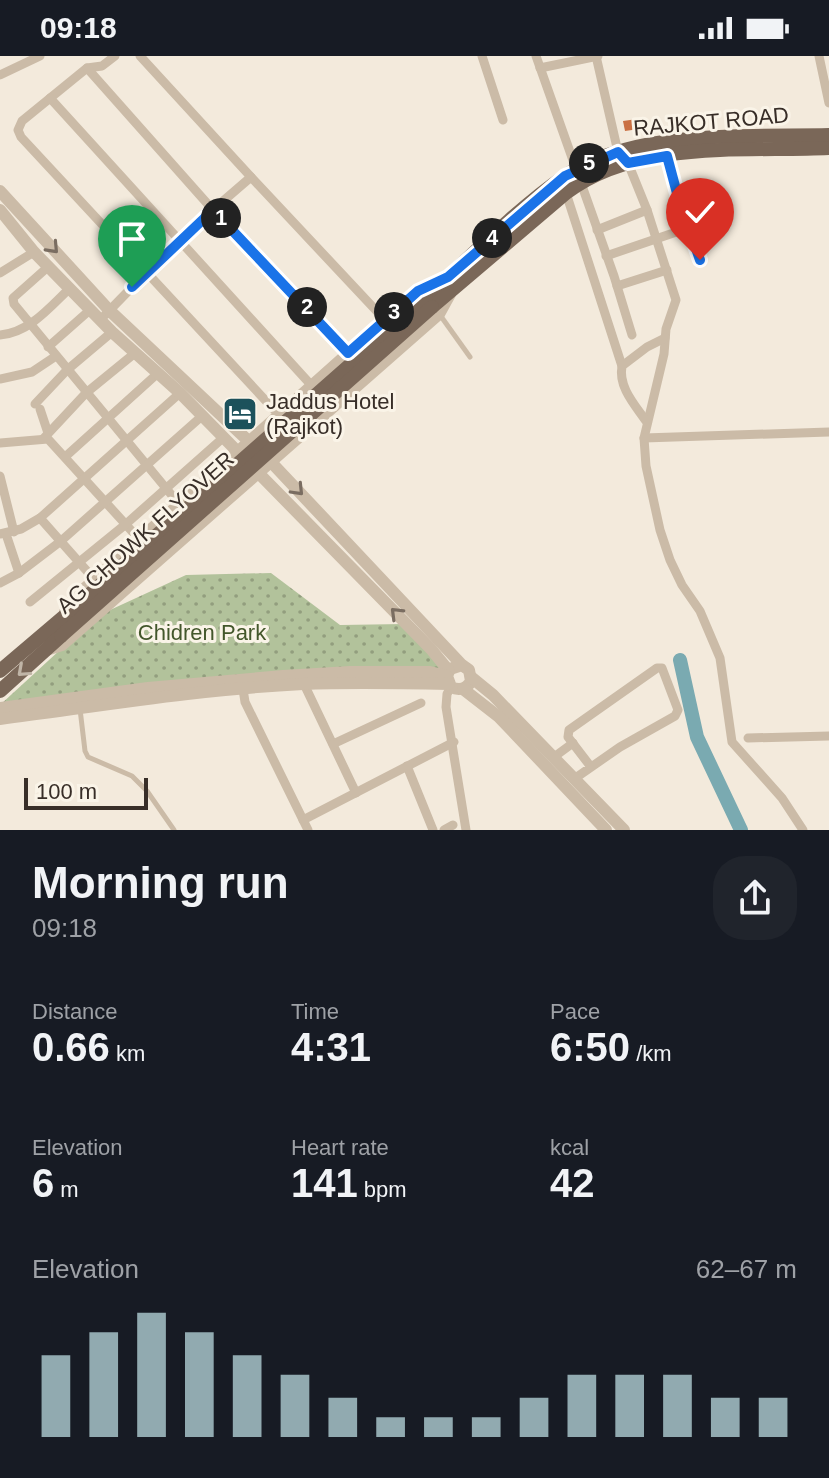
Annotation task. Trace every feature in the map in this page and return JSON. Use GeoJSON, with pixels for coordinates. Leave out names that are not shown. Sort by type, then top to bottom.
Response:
{"type":"FeatureCollection","features":[{"type":"Feature","properties":{"kind":"main road","name":"RAJKOT ROAD"},"geometry":{"type":"LineString","coordinates":[[623,158],[646,145],[706,139],[829,135]]}},
{"type":"Feature","properties":{"kind":"main road"},"geometry":{"type":"LineString","coordinates":[[457,277],[578,175],[623,158],[739,149],[829,148]]}},
{"type":"Feature","properties":{"kind":"main road"},"geometry":{"type":"LineString","coordinates":[[537,207],[566,193],[578,175]]}},
{"type":"Feature","properties":{"kind":"main road","name":"AG CHOWK FLYOVER"},"geometry":{"type":"LineString","coordinates":[[60,629],[432,306],[457,277]]}},
{"type":"Feature","properties":{"kind":"main road","name":"AG CHOWK FLYOVER"},"geometry":{"type":"LineString","coordinates":[[45,651],[81,602],[432,306]]}},
{"type":"Feature","properties":{"kind":"main road"},"geometry":{"type":"LineString","coordinates":[[0,671],[60,629]]}},
{"type":"Feature","properties":{"kind":"main road"},"geometry":{"type":"LineString","coordinates":[[0,691],[45,651]]}},
{"type":"Feature","properties":{"kind":"street"},"geometry":{"type":"LineString","coordinates":[[0,75],[40,56]]}},
{"type":"Feature","properties":{"kind":"street"},"geometry":{"type":"LineString","coordinates":[[115,56],[102,66],[87,68],[22,121],[18,130],[21,137],[279,415]]}},
{"type":"Feature","properties":{"kind":"street"},"geometry":{"type":"LineString","coordinates":[[140,56],[385,320]]}},
{"type":"Feature","properties":{"kind":"street"},"geometry":{"type":"LineString","coordinates":[[482,56],[503,120]]}},
{"type":"Feature","properties":{"kind":"street"},"geometry":{"type":"LineString","coordinates":[[536,56],[632,335]]}},
{"type":"Feature","properties":{"kind":"street"},"geometry":{"type":"LineString","coordinates":[[540,68],[597,56],[623,158],[647,210],[676,300],[666,329],[661,370],[644,438],[646,466],[670,560],[700,611],[720,658],[732,742],[782,798],[803,830]]}},
{"type":"Feature","properties":{"kind":"street"},"geometry":{"type":"LineString","coordinates":[[819,56],[829,103]]}},
{"type":"Feature","properties":{"kind":"street"},"geometry":{"type":"LineString","coordinates":[[87,68],[213,210],[348,353]]}},
{"type":"Feature","properties":{"kind":"street"},"geometry":{"type":"LineString","coordinates":[[50,98],[312,386]]}},
{"type":"Feature","properties":{"kind":"street"},"geometry":{"type":"LineString","coordinates":[[667,156],[700,260]]}},
{"type":"Feature","properties":{"kind":"street"},"geometry":{"type":"LineString","coordinates":[[105,314],[178,240],[251,177]]}},
{"type":"Feature","properties":{"kind":"street"},"geometry":{"type":"LineString","coordinates":[[0,191],[105,314],[271,462],[469,670],[471,677],[469,685],[430,672],[350,672],[268,677],[148,688],[0,708]]}},
{"type":"Feature","properties":{"kind":"street"},"geometry":{"type":"LineString","coordinates":[[566,193],[622,366],[620,375],[623,386],[646,421]]}},
{"type":"Feature","properties":{"kind":"street"},"geometry":{"type":"LineString","coordinates":[[0,210],[34,252],[91,309],[105,314],[112,332],[180,393],[431,649],[452,681],[499,717],[606,830]]}},
{"type":"Feature","properties":{"kind":"street"},"geometry":{"type":"LineString","coordinates":[[597,230],[647,210]]}},
{"type":"Feature","properties":{"kind":"street"},"geometry":{"type":"LineString","coordinates":[[606,256],[688,228]]}},
{"type":"Feature","properties":{"kind":"street"},"geometry":{"type":"LineString","coordinates":[[0,273],[34,252]]}},
{"type":"Feature","properties":{"kind":"street"},"geometry":{"type":"LineString","coordinates":[[49,266],[13,298],[14,304],[179,504]]}},
{"type":"Feature","properties":{"kind":"street"},"geometry":{"type":"LineString","coordinates":[[617,286],[667,270]]}},
{"type":"Feature","properties":{"kind":"street"},"geometry":{"type":"LineString","coordinates":[[60,629],[74,598],[385,320],[418,291],[457,277]]}},
{"type":"Feature","properties":{"kind":"street"},"geometry":{"type":"LineString","coordinates":[[0,335],[29,325],[70,288]]}},
{"type":"Feature","properties":{"kind":"street"},"geometry":{"type":"LineString","coordinates":[[45,651],[62,645],[259,473],[432,306]]}},
{"type":"Feature","properties":{"kind":"street"},"geometry":{"type":"LineString","coordinates":[[48,347],[91,309]]}},
{"type":"Feature","properties":{"kind":"street"},"geometry":{"type":"LineString","coordinates":[[112,332],[67,370],[38,406],[46,436],[139,539]]}},
{"type":"Feature","properties":{"kind":"street"},"geometry":{"type":"LineString","coordinates":[[622,366],[665,338]]}},
{"type":"Feature","properties":{"kind":"street"},"geometry":{"type":"LineString","coordinates":[[0,443],[46,436],[86,393],[135,353]]}},
{"type":"Feature","properties":{"kind":"street"},"geometry":{"type":"LineString","coordinates":[[0,379],[32,372],[56,356]]}},
{"type":"Feature","properties":{"kind":"street"},"geometry":{"type":"LineString","coordinates":[[65,457],[157,374]]}},
{"type":"Feature","properties":{"kind":"street"},"geometry":{"type":"LineString","coordinates":[[7,533],[40,518],[180,393]]}},
{"type":"Feature","properties":{"kind":"street"},"geometry":{"type":"LineString","coordinates":[[0,583],[19,573],[61,541],[202,416]]}},
{"type":"Feature","properties":{"kind":"street"},"geometry":{"type":"LineString","coordinates":[[644,438],[829,432]]}},
{"type":"Feature","properties":{"kind":"street"},"geometry":{"type":"LineString","coordinates":[[30,602],[126,524],[224,437]]}},
{"type":"Feature","properties":{"kind":"street"},"geometry":{"type":"LineString","coordinates":[[0,476],[7,533],[19,573]]}},
{"type":"Feature","properties":{"kind":"street"},"geometry":{"type":"LineString","coordinates":[[40,518],[94,579]]}},
{"type":"Feature","properties":{"kind":"street"},"geometry":{"type":"LineString","coordinates":[[462,665],[454,666],[446,707],[466,830]]}},
{"type":"Feature","properties":{"kind":"street"},"geometry":{"type":"LineString","coordinates":[[574,779],[677,713],[665,671],[657,668],[569,730],[568,737],[591,767]]}},
{"type":"Feature","properties":{"kind":"street"},"geometry":{"type":"LineString","coordinates":[[471,677],[493,695],[624,830]]}},
{"type":"Feature","properties":{"kind":"street"},"geometry":{"type":"LineString","coordinates":[[0,719],[243,689],[304,684],[452,681]]}},
{"type":"Feature","properties":{"kind":"street"},"geometry":{"type":"LineString","coordinates":[[304,684],[356,793]]}},
{"type":"Feature","properties":{"kind":"street"},"geometry":{"type":"LineString","coordinates":[[243,689],[245,702],[306,825],[356,793],[454,742]]}},
{"type":"Feature","properties":{"kind":"street"},"geometry":{"type":"LineString","coordinates":[[333,744],[421,703]]}},
{"type":"Feature","properties":{"kind":"street"},"geometry":{"type":"LineString","coordinates":[[748,738],[829,736]]}},
{"type":"Feature","properties":{"kind":"street"},"geometry":{"type":"LineString","coordinates":[[554,757],[573,743]]}},
{"type":"Feature","properties":{"kind":"street"},"geometry":{"type":"LineString","coordinates":[[407,766],[433,830]]}},
{"type":"Feature","properties":{"kind":"lane"},"geometry":{"type":"LineString","coordinates":[[432,306],[470,357]]}},
{"type":"Feature","properties":{"kind":"lane"},"geometry":{"type":"LineString","coordinates":[[80,709],[88,757],[132,776],[147,791],[174,830]]}},
{"type":"Feature","properties":{"kind":"green space","name":"Chidren Park"},"geometry":{"type":"Polygon","coordinates":[[[271,573],[340,625],[404,624],[443,668],[0,705],[97,616],[186,575],[271,573]]]}},
{"type":"Feature","properties":{"kind":"building"},"geometry":{"type":"Polygon","coordinates":[[[644,118],[646,128],[625,131],[623,121],[644,118]]]}},
{"type":"Feature","properties":{"kind":"waterway"},"geometry":{"type":"LineString","coordinates":[[680,660],[697,737],[741,830]]}},
{"type":"Feature","properties":{"kind":"place","name":"Jaddus Hotel (Rajkot)"},"geometry":{"type":"Point","coordinates":[240,414]}},
{"type":"Feature","properties":{"kind":"route"},"geometry":{"type":"LineString","coordinates":[[132,287],[213,210],[348,353],[418,291],[448,277],[565,176],[618,152],[628,163],[667,156],[700,260]]}}]}
